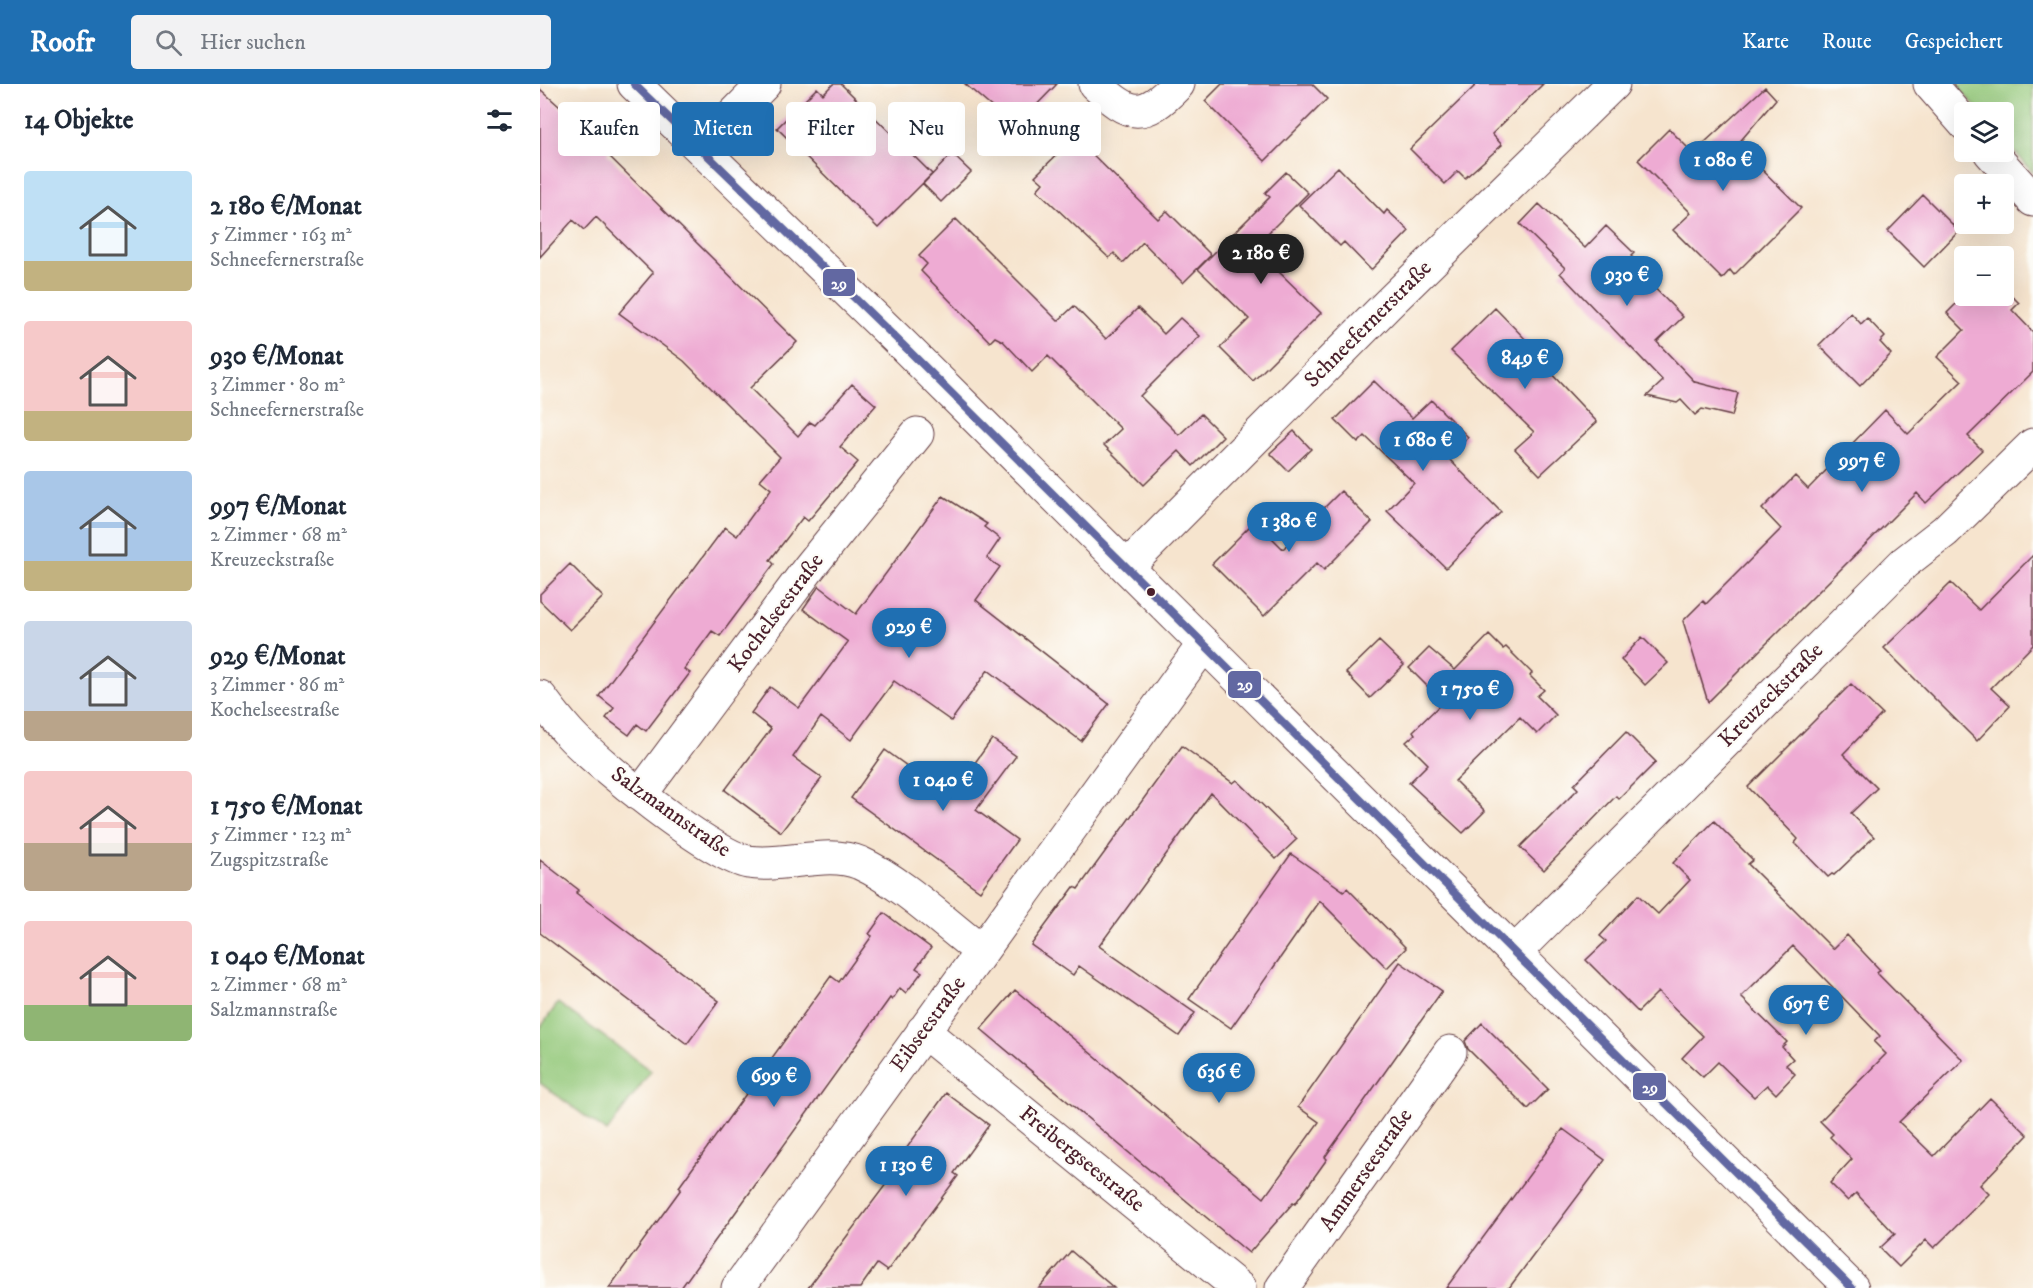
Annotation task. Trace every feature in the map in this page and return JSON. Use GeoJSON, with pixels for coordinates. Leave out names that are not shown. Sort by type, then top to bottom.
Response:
{"type":"FeatureCollection","features":[{"type":"Feature","properties":{"kind":"street"},"geometry":{"type":"LineString","coordinates":[[634,84],[672,119]]}},
{"type":"Feature","properties":{"kind":"street"},"geometry":{"type":"LineString","coordinates":[[746,102],[764,84]]}},
{"type":"Feature","properties":{"kind":"street"},"geometry":{"type":"LineString","coordinates":[[1095,84],[1126,110],[1139,111],[1151,109],[1178,84]]}},
{"type":"Feature","properties":{"kind":"street","name":"Schneefernerstraße"},"geometry":{"type":"LineString","coordinates":[[1126,567],[1378,313],[1613,84]]}},
{"type":"Feature","properties":{"kind":"street"},"geometry":{"type":"LineString","coordinates":[[1930,84],[1954,111]]}},
{"type":"Feature","properties":{"kind":"street"},"geometry":{"type":"LineString","coordinates":[[711,156],[1852,1288]]}},
{"type":"Feature","properties":{"kind":"street"},"geometry":{"type":"LineString","coordinates":[[1999,162],[2033,200]]}},
{"type":"Feature","properties":{"kind":"street","name":"Kochelseestraße"},"geometry":{"type":"LineString","coordinates":[[640,795],[809,568],[917,434]]}},
{"type":"Feature","properties":{"kind":"street","name":"Kreuzeckstraße"},"geometry":{"type":"LineString","coordinates":[[1515,952],[1904,563],[1945,531],[2033,445]]}},
{"type":"Feature","properties":{"kind":"street","name":"Eibseestraße"},"geometry":{"type":"LineString","coordinates":[[738,1288],[1204,644]]}},
{"type":"Feature","properties":{"kind":"street","name":"Salzmannstraße"},"geometry":{"type":"LineString","coordinates":[[540,697],[570,734],[640,795],[711,845],[745,862],[776,865],[820,858],[858,862],[888,880],[981,951]]}},
{"type":"Feature","properties":{"kind":"street","name":"Freibergseestraße"},"geometry":{"type":"LineString","coordinates":[[923,1032],[1239,1288]]}},
{"type":"Feature","properties":{"kind":"street","name":"Ammerseestraße"},"geometry":{"type":"LineString","coordinates":[[1282,1288],[1450,1052]]}},
{"type":"Feature","properties":{"kind":"green space"},"geometry":{"type":"Polygon","coordinates":[[[1956,84],[2033,84],[2033,173],[2014,151],[2014,102],[1971,102],[1956,84]]]}},
{"type":"Feature","properties":{"kind":"green space"},"geometry":{"type":"Polygon","coordinates":[[[558,1003],[651,1071],[607,1132],[540,1083],[540,1028],[558,1003]]]}},
{"type":"Feature","properties":{"kind":"building"},"geometry":{"type":"Polygon","coordinates":[[[833,84],[841,84],[859,102],[803,102],[817,88],[823,94],[833,84]]]}},
{"type":"Feature","properties":{"kind":"building"},"geometry":{"type":"Polygon","coordinates":[[[965,84],[1057,84],[1039,102],[986,102],[965,84]]]}},
{"type":"Feature","properties":{"kind":"building"},"geometry":{"type":"Polygon","coordinates":[[[1222,84],[1312,84],[1327,99],[1265,161],[1205,101],[1222,84]]]}},
{"type":"Feature","properties":{"kind":"building"},"geometry":{"type":"Polygon","coordinates":[[[1477,84],[1543,84],[1492,134],[1502,145],[1465,178],[1458,171],[1445,184],[1410,149],[1477,84]]]}},
{"type":"Feature","properties":{"kind":"building"},"geometry":{"type":"Polygon","coordinates":[[[1765,87],[1776,99],[1737,145],[1801,208],[1734,275],[1730,270],[1722,279],[1673,230],[1691,213],[1638,160],[1669,129],[1693,153],[1765,87]]]}},
{"type":"Feature","properties":{"kind":"building"},"geometry":{"type":"Polygon","coordinates":[[[540,89],[558,105],[558,156],[609,156],[797,342],[750,388],[798,436],[810,422],[815,425],[852,384],[876,405],[840,447],[858,462],[808,521],[803,517],[770,560],[774,564],[720,636],[712,631],[684,669],[690,673],[646,731],[637,724],[629,735],[606,718],[614,708],[599,696],[725,527],[737,536],[771,489],[760,480],[780,457],[684,361],[619,313],[653,273],[596,217],[584,230],[573,220],[540,257],[540,89]]]}},
{"type":"Feature","properties":{"kind":"building"},"geometry":{"type":"Polygon","coordinates":[[[786,119],[786,137],[777,128],[786,119]]]}},
{"type":"Feature","properties":{"kind":"building"},"geometry":{"type":"Polygon","coordinates":[[[876,119],[888,130],[888,156],[914,156],[932,174],[878,228],[805,156],[876,156],[876,119]]]}},
{"type":"Feature","properties":{"kind":"building"},"geometry":{"type":"Polygon","coordinates":[[[950,156],[954,156],[971,172],[941,202],[923,184],[950,156]]]}},
{"type":"Feature","properties":{"kind":"building"},"geometry":{"type":"Polygon","coordinates":[[[1056,156],[1094,156],[1158,219],[1167,211],[1211,255],[1183,283],[1143,242],[1123,263],[1114,253],[1109,258],[1037,190],[1043,183],[1035,176],[1056,156]]]}},
{"type":"Feature","properties":{"kind":"building"},"geometry":{"type":"Polygon","coordinates":[[[1338,167],[1384,214],[1387,210],[1409,231],[1371,270],[1344,242],[1340,246],[1299,205],[1338,167]]]}},
{"type":"Feature","properties":{"kind":"building"},"geometry":{"type":"Polygon","coordinates":[[[1286,172],[1308,193],[1260,241],[1282,263],[1276,269],[1321,313],[1253,381],[1220,348],[1249,319],[1198,269],[1270,197],[1265,193],[1286,172]]]}},
{"type":"Feature","properties":{"kind":"building"},"geometry":{"type":"Polygon","coordinates":[[[1923,195],[1954,226],[1954,234],[1956,234],[1924,267],[1888,231],[1923,195]]]}},
{"type":"Feature","properties":{"kind":"building"},"geometry":{"type":"Polygon","coordinates":[[[1539,204],[1585,248],[1606,226],[1634,253],[1631,256],[1642,267],[1638,271],[1683,317],[1657,342],[1695,382],[1738,393],[1732,416],[1702,409],[1695,415],[1681,400],[1677,403],[1647,396],[1663,381],[1560,273],[1565,268],[1520,224],[1539,204]]]}},
{"type":"Feature","properties":{"kind":"building"},"geometry":{"type":"Polygon","coordinates":[[[956,219],[1058,321],[1074,306],[1106,339],[1138,308],[1164,334],[1180,318],[1200,336],[1140,396],[1179,435],[1201,414],[1223,436],[1193,466],[1179,451],[1144,485],[1104,445],[1121,429],[1048,356],[1032,372],[1003,341],[995,337],[990,342],[921,271],[927,264],[919,256],[956,219]]]}},
{"type":"Feature","properties":{"kind":"building"},"geometry":{"type":"Polygon","coordinates":[[[2014,298],[2019,303],[2012,310],[2033,332],[2033,372],[1968,436],[1982,450],[1926,503],[1917,493],[1708,702],[1683,621],[1703,601],[1706,604],[1781,529],[1762,509],[1795,476],[1808,489],[1885,410],[1908,434],[1962,381],[1937,357],[1964,330],[1947,313],[1954,306],[2014,306],[2014,298]]]}},
{"type":"Feature","properties":{"kind":"building"},"geometry":{"type":"Polygon","coordinates":[[[1495,308],[1534,348],[1530,351],[1597,422],[1540,475],[1515,449],[1534,432],[1451,351],[1495,308]]]}},
{"type":"Feature","properties":{"kind":"building"},"geometry":{"type":"Polygon","coordinates":[[[1851,313],[1861,324],[1867,318],[1885,337],[1880,342],[1891,354],[1860,386],[1819,345],[1851,313]]]}},
{"type":"Feature","properties":{"kind":"building"},"geometry":{"type":"Polygon","coordinates":[[[1374,381],[1412,418],[1431,400],[1468,437],[1448,458],[1501,512],[1446,568],[1387,511],[1414,483],[1365,436],[1358,443],[1335,420],[1374,381]]]}},
{"type":"Feature","properties":{"kind":"building"},"geometry":{"type":"Polygon","coordinates":[[[1294,431],[1311,449],[1288,471],[1270,453],[1294,431]]]}},
{"type":"Feature","properties":{"kind":"building"},"geometry":{"type":"Polygon","coordinates":[[[1341,491],[1372,522],[1324,570],[1317,563],[1264,616],[1212,564],[1255,521],[1283,549],[1341,491]]]}},
{"type":"Feature","properties":{"kind":"building"},"geometry":{"type":"Polygon","coordinates":[[[943,496],[987,524],[984,527],[1000,539],[987,558],[1000,567],[976,600],[1109,704],[1081,741],[988,670],[951,721],[894,681],[851,740],[821,717],[793,757],[822,778],[781,832],[725,790],[771,729],[751,713],[770,687],[799,708],[848,642],[803,609],[819,586],[856,614],[943,496]]]}},
{"type":"Feature","properties":{"kind":"building"},"geometry":{"type":"Polygon","coordinates":[[[2033,555],[2033,645],[1991,688],[2010,706],[1977,741],[1884,648],[1951,583],[1979,610],[2033,555]]]}},
{"type":"Feature","properties":{"kind":"building"},"geometry":{"type":"Polygon","coordinates":[[[570,564],[603,597],[570,630],[540,601],[540,594],[570,564]]]}},
{"type":"Feature","properties":{"kind":"building"},"geometry":{"type":"Polygon","coordinates":[[[1489,635],[1503,649],[1506,647],[1532,673],[1530,676],[1544,690],[1537,696],[1556,715],[1537,734],[1520,717],[1455,781],[1485,811],[1463,833],[1409,783],[1428,764],[1406,742],[1415,734],[1413,731],[1443,702],[1409,668],[1429,648],[1455,670],[1489,635]]]}},
{"type":"Feature","properties":{"kind":"building"},"geometry":{"type":"Polygon","coordinates":[[[1642,637],[1668,663],[1645,685],[1621,660],[1642,637]]]}},
{"type":"Feature","properties":{"kind":"building"},"geometry":{"type":"Polygon","coordinates":[[[1379,641],[1404,665],[1370,698],[1346,673],[1379,641]]]}},
{"type":"Feature","properties":{"kind":"building"},"geometry":{"type":"Polygon","coordinates":[[[1851,684],[1882,714],[1843,754],[1877,788],[1851,813],[1874,837],[1834,875],[1828,877],[1795,843],[1798,839],[1748,787],[1851,684]]]}},
{"type":"Feature","properties":{"kind":"building"},"geometry":{"type":"Polygon","coordinates":[[[1626,732],[1656,762],[1619,799],[1616,796],[1544,870],[1520,847],[1578,789],[1574,785],[1626,732]]]}},
{"type":"Feature","properties":{"kind":"building"},"geometry":{"type":"Polygon","coordinates":[[[992,739],[1016,756],[976,810],[1017,840],[980,891],[851,798],[885,750],[936,787],[945,774],[950,778],[969,771],[992,739]]]}},
{"type":"Feature","properties":{"kind":"building"},"geometry":{"type":"Polygon","coordinates":[[[1182,746],[1233,783],[1237,780],[1297,839],[1276,859],[1211,793],[1099,946],[1195,1013],[1179,1036],[1079,966],[1073,975],[1031,945],[1074,887],[1078,889],[1182,746]]]}},
{"type":"Feature","properties":{"kind":"building"},"geometry":{"type":"Polygon","coordinates":[[[1714,821],[1753,860],[1748,864],[1833,949],[1847,935],[1880,970],[1877,973],[1963,1060],[1899,1122],[1934,1156],[1990,1098],[2028,1135],[1980,1185],[1989,1194],[1934,1248],[1926,1240],[1899,1267],[1880,1248],[1895,1234],[1856,1193],[1848,1201],[1830,1183],[1852,1159],[1830,1137],[1833,1134],[1820,1121],[1886,1054],[1874,1042],[1880,1036],[1793,946],[1741,997],[1787,1042],[1782,1047],[1793,1059],[1786,1065],[1795,1074],[1776,1094],[1767,1085],[1754,1097],[1718,1062],[1703,1077],[1682,1058],[1703,1036],[1658,992],[1638,1012],[1586,960],[1606,941],[1600,936],[1638,895],[1658,914],[1690,880],[1673,863],[1714,821]]]}},
{"type":"Feature","properties":{"kind":"building"},"geometry":{"type":"Polygon","coordinates":[[[1291,854],[1344,891],[1347,888],[1406,948],[1387,968],[1320,901],[1231,1028],[1189,999],[1291,854]]]}},
{"type":"Feature","properties":{"kind":"building"},"geometry":{"type":"Polygon","coordinates":[[[540,860],[579,890],[576,893],[719,1001],[687,1044],[540,933],[540,860]]]}},
{"type":"Feature","properties":{"kind":"building"},"geometry":{"type":"Polygon","coordinates":[[[884,913],[931,948],[916,968],[922,972],[906,993],[900,988],[892,1000],[890,998],[681,1288],[609,1288],[831,976],[839,982],[872,936],[869,934],[884,913]]]}},
{"type":"Feature","properties":{"kind":"building"},"geometry":{"type":"Polygon","coordinates":[[[1400,962],[1442,991],[1325,1157],[1327,1159],[1295,1204],[1293,1203],[1249,1253],[981,1029],[1015,990],[1264,1198],[1319,1122],[1298,1107],[1400,962]]]}},
{"type":"Feature","properties":{"kind":"building"},"geometry":{"type":"Polygon","coordinates":[[[1482,1023],[1548,1089],[1528,1109],[1468,1049],[1465,1041],[1482,1023]]]}},
{"type":"Feature","properties":{"kind":"building"},"geometry":{"type":"Polygon","coordinates":[[[946,1093],[989,1125],[954,1173],[958,1176],[887,1271],[877,1264],[860,1288],[808,1288],[905,1159],[901,1156],[946,1093]]]}},
{"type":"Feature","properties":{"kind":"building"},"geometry":{"type":"Polygon","coordinates":[[[1563,1129],[1605,1160],[1509,1288],[1446,1288],[1563,1129]]]}},
{"type":"Feature","properties":{"kind":"building"},"geometry":{"type":"Polygon","coordinates":[[[1071,1251],[1114,1288],[1039,1288],[1071,1251]]]}},
{"type":"Feature","properties":{"kind":"transit line","name":"29"},"geometry":{"type":"LineString","coordinates":[[634,84],[902,344],[1852,1288]]}}]}
